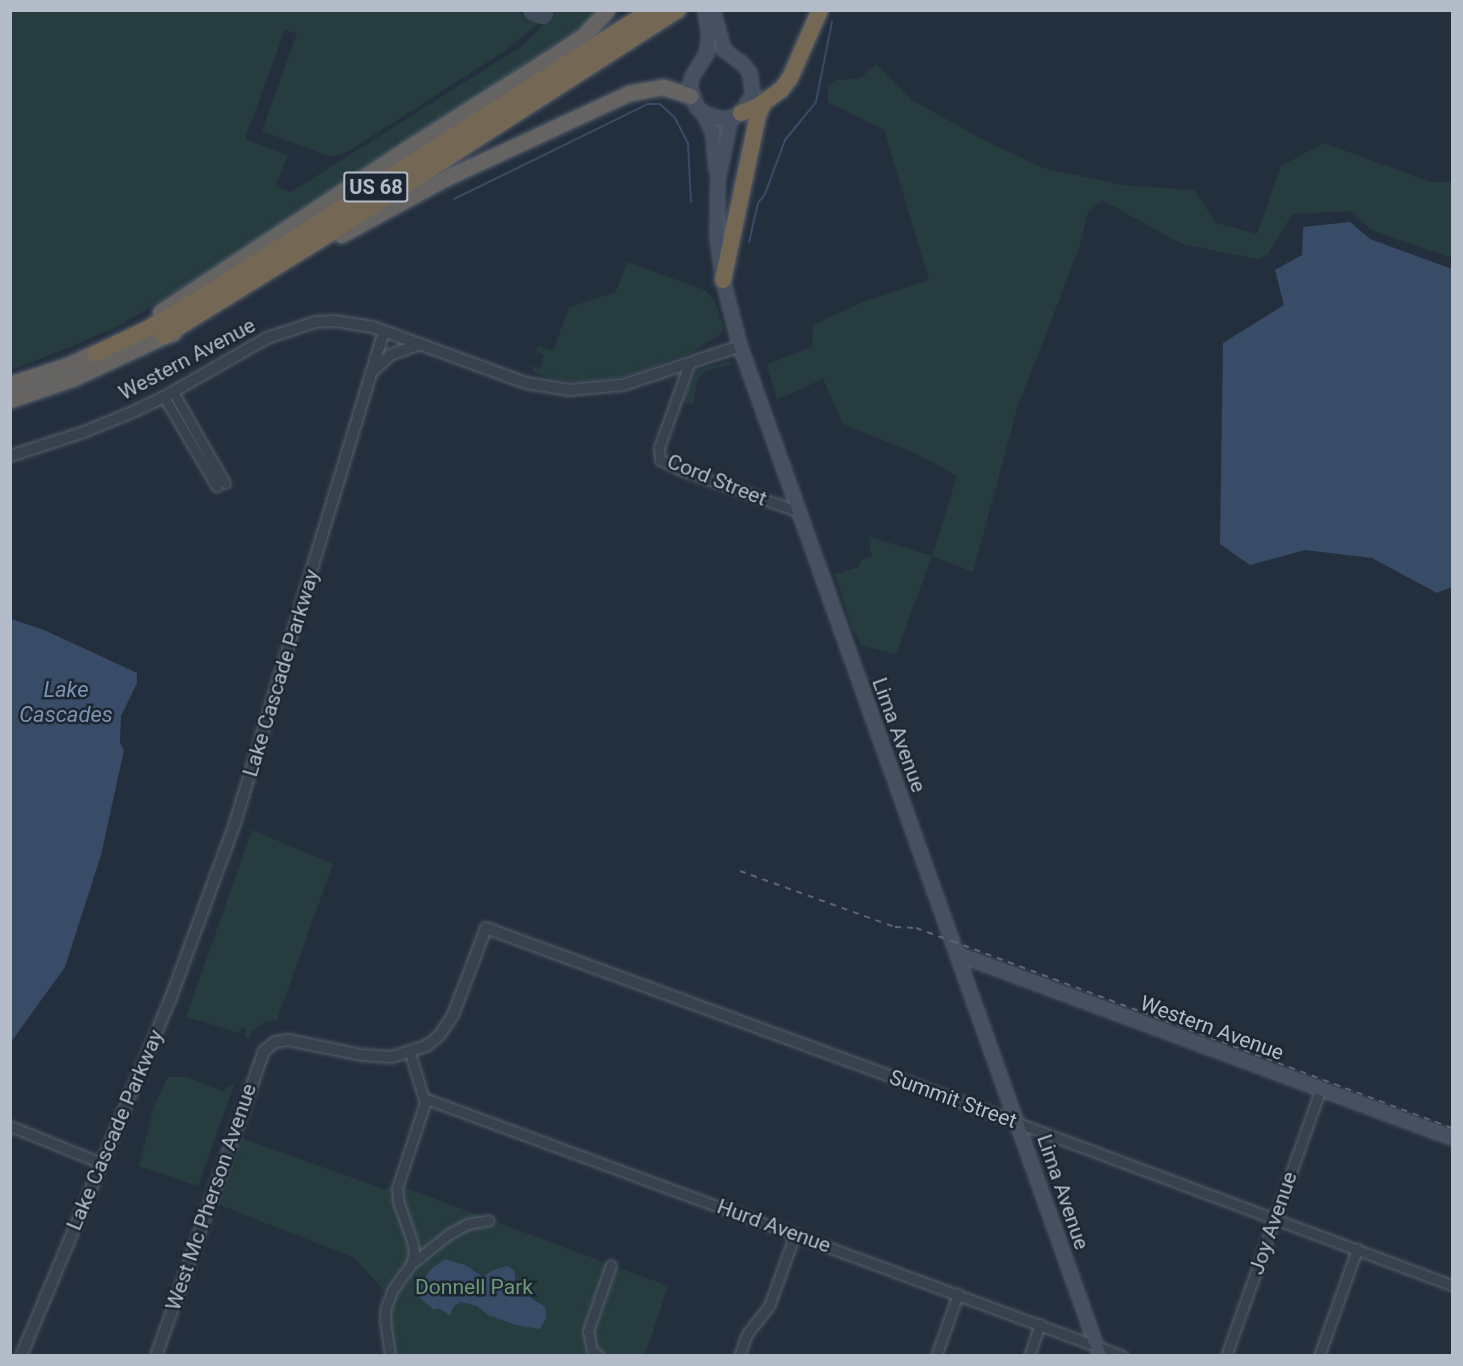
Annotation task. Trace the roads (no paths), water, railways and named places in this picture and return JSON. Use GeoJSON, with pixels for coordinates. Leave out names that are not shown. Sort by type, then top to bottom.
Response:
{"type":"FeatureCollection","features":[{"type":"Feature","properties":{"kind":"highway"},"geometry":{"type":"LineString","coordinates":[[95,354],[559,52],[589,30],[607,10]]}},
{"type":"Feature","properties":{"kind":"highway","name":"US 68"},"geometry":{"type":"LineString","coordinates":[[10,384],[95,354],[151,327],[204,296],[651,10]]}},
{"type":"Feature","properties":{"kind":"highway","name":"US 68"},"geometry":{"type":"LineString","coordinates":[[10,400],[74,378],[164,336],[314,243],[678,10]]}},
{"type":"Feature","properties":{"kind":"highway"},"geometry":{"type":"LineString","coordinates":[[736,115],[764,102],[781,90],[790,78],[820,10]]}},
{"type":"Feature","properties":{"kind":"highway"},"geometry":{"type":"LineString","coordinates":[[164,336],[187,331],[352,228],[429,187],[629,93],[663,87],[691,96]]}},
{"type":"Feature","properties":{"kind":"highway"},"geometry":{"type":"LineString","coordinates":[[723,280],[758,115],[764,102]]}},
{"type":"Feature","properties":{"kind":"main road"},"geometry":{"type":"LineString","coordinates":[[705,10],[709,34],[707,53],[692,77],[691,96],[713,133],[718,179]]}},
{"type":"Feature","properties":{"kind":"main road","name":"Lima Avenue"},"geometry":{"type":"LineString","coordinates":[[713,10],[724,50],[743,64],[753,83],[749,105],[736,115],[718,179],[717,236],[723,280],[740,346],[1098,1351]]}},
{"type":"Feature","properties":{"kind":"main road"},"geometry":{"type":"LineString","coordinates":[[703,113],[722,119],[736,115]]}},
{"type":"Feature","properties":{"kind":"main road","name":"Western Avenue"},"geometry":{"type":"LineString","coordinates":[[957,954],[1452,1138]]}},
{"type":"Feature","properties":{"kind":"street","name":"Western Avenue"},"geometry":{"type":"LineString","coordinates":[[10,456],[84,432],[168,395],[267,338],[302,324],[335,321],[384,331]]}},
{"type":"Feature","properties":{"kind":"street"},"geometry":{"type":"LineString","coordinates":[[384,331],[526,382],[568,390],[623,385],[740,346]]}},
{"type":"Feature","properties":{"kind":"street","name":"Lake Cascade Parkway"},"geometry":{"type":"LineString","coordinates":[[21,1356],[170,1000],[235,823],[384,331]]}},
{"type":"Feature","properties":{"kind":"street"},"geometry":{"type":"LineString","coordinates":[[371,372],[390,355],[420,344]]}},
{"type":"Feature","properties":{"kind":"street","name":"Cord Street"},"geometry":{"type":"LineString","coordinates":[[689,364],[659,448],[660,460],[679,469],[800,512]]}},
{"type":"Feature","properties":{"kind":"street"},"geometry":{"type":"LineString","coordinates":[[168,395],[221,485]]}},
{"type":"Feature","properties":{"kind":"street","name":"Summit Street"},"geometry":{"type":"LineString","coordinates":[[410,1053],[426,1046],[447,1026],[458,1004],[486,928],[1452,1285]]}},
{"type":"Feature","properties":{"kind":"street","name":"West Mc Pherson Avenue"},"geometry":{"type":"LineString","coordinates":[[156,1356],[258,1062],[264,1051],[273,1044],[294,1041],[380,1057],[410,1053]]}},
{"type":"Feature","properties":{"kind":"street"},"geometry":{"type":"LineString","coordinates":[[410,1053],[424,1098],[424,1107],[397,1188],[398,1201],[412,1241],[414,1252],[411,1264]]}},
{"type":"Feature","properties":{"kind":"street","name":"Joy Avenue"},"geometry":{"type":"LineString","coordinates":[[1226,1356],[1320,1090]]}},
{"type":"Feature","properties":{"kind":"street","name":"Hurd Avenue"},"geometry":{"type":"LineString","coordinates":[[424,1098],[1040,1324],[1098,1351],[1123,1356]]}},
{"type":"Feature","properties":{"kind":"street"},"geometry":{"type":"LineString","coordinates":[[10,1126],[101,1162]]}},
{"type":"Feature","properties":{"kind":"street"},"geometry":{"type":"LineString","coordinates":[[390,1356],[385,1320],[386,1307],[393,1290],[411,1264],[449,1234],[467,1224],[489,1220]]}},
{"type":"Feature","properties":{"kind":"street"},"geometry":{"type":"LineString","coordinates":[[739,1356],[747,1334],[769,1306],[795,1234]]}},
{"type":"Feature","properties":{"kind":"street"},"geometry":{"type":"LineString","coordinates":[[1320,1356],[1357,1249]]}},
{"type":"Feature","properties":{"kind":"street"},"geometry":{"type":"LineString","coordinates":[[599,1356],[592,1350],[588,1331],[611,1265]]}},
{"type":"Feature","properties":{"kind":"street"},"geometry":{"type":"LineString","coordinates":[[936,1356],[958,1294]]}},
{"type":"Feature","properties":{"kind":"street"},"geometry":{"type":"LineString","coordinates":[[1029,1356],[1040,1324]]}},
{"type":"Feature","properties":{"kind":"water"},"geometry":{"type":"Polygon","coordinates":[[[1350,222],[1370,239],[1452,269],[1452,587],[1437,593],[1372,558],[1305,550],[1250,565],[1220,544],[1223,343],[1284,305],[1275,270],[1302,255],[1303,227],[1350,222]]]}},
{"type":"Feature","properties":{"kind":"water","name":"Lake Cascades"},"geometry":{"type":"Polygon","coordinates":[[[11,619],[44,630],[137,673],[137,683],[121,716],[120,743],[124,750],[101,855],[65,967],[11,1042],[11,619]]]}},
{"type":"Feature","properties":{"kind":"water"},"geometry":{"type":"Polygon","coordinates":[[[445,1259],[465,1265],[484,1277],[491,1271],[507,1266],[514,1270],[516,1283],[520,1286],[521,1291],[545,1307],[546,1318],[540,1329],[516,1325],[488,1315],[477,1306],[461,1302],[454,1306],[450,1315],[438,1308],[434,1310],[414,1293],[431,1269],[445,1259]]]}},
{"type":"Feature","properties":{"kind":"waterway"},"geometry":{"type":"LineString","coordinates":[[749,242],[758,203],[765,194],[785,140],[816,102],[832,22]]}},
{"type":"Feature","properties":{"kind":"waterway"},"geometry":{"type":"LineString","coordinates":[[454,199],[648,104],[660,104],[675,118],[688,143],[691,202]]}},
{"type":"Feature","properties":{"kind":"waterway"},"geometry":{"type":"LineString","coordinates":[[527,1295],[536,1294]]}},
{"type":"Feature","properties":{"kind":"railway"},"geometry":{"type":"LineString","coordinates":[[740,871],[895,927],[916,928],[1452,1128]]}},
{"type":"Feature","properties":{"kind":"park label","name":"Donnell Park"},"geometry":{"type":"Point","coordinates":[474,1287]}}]}
